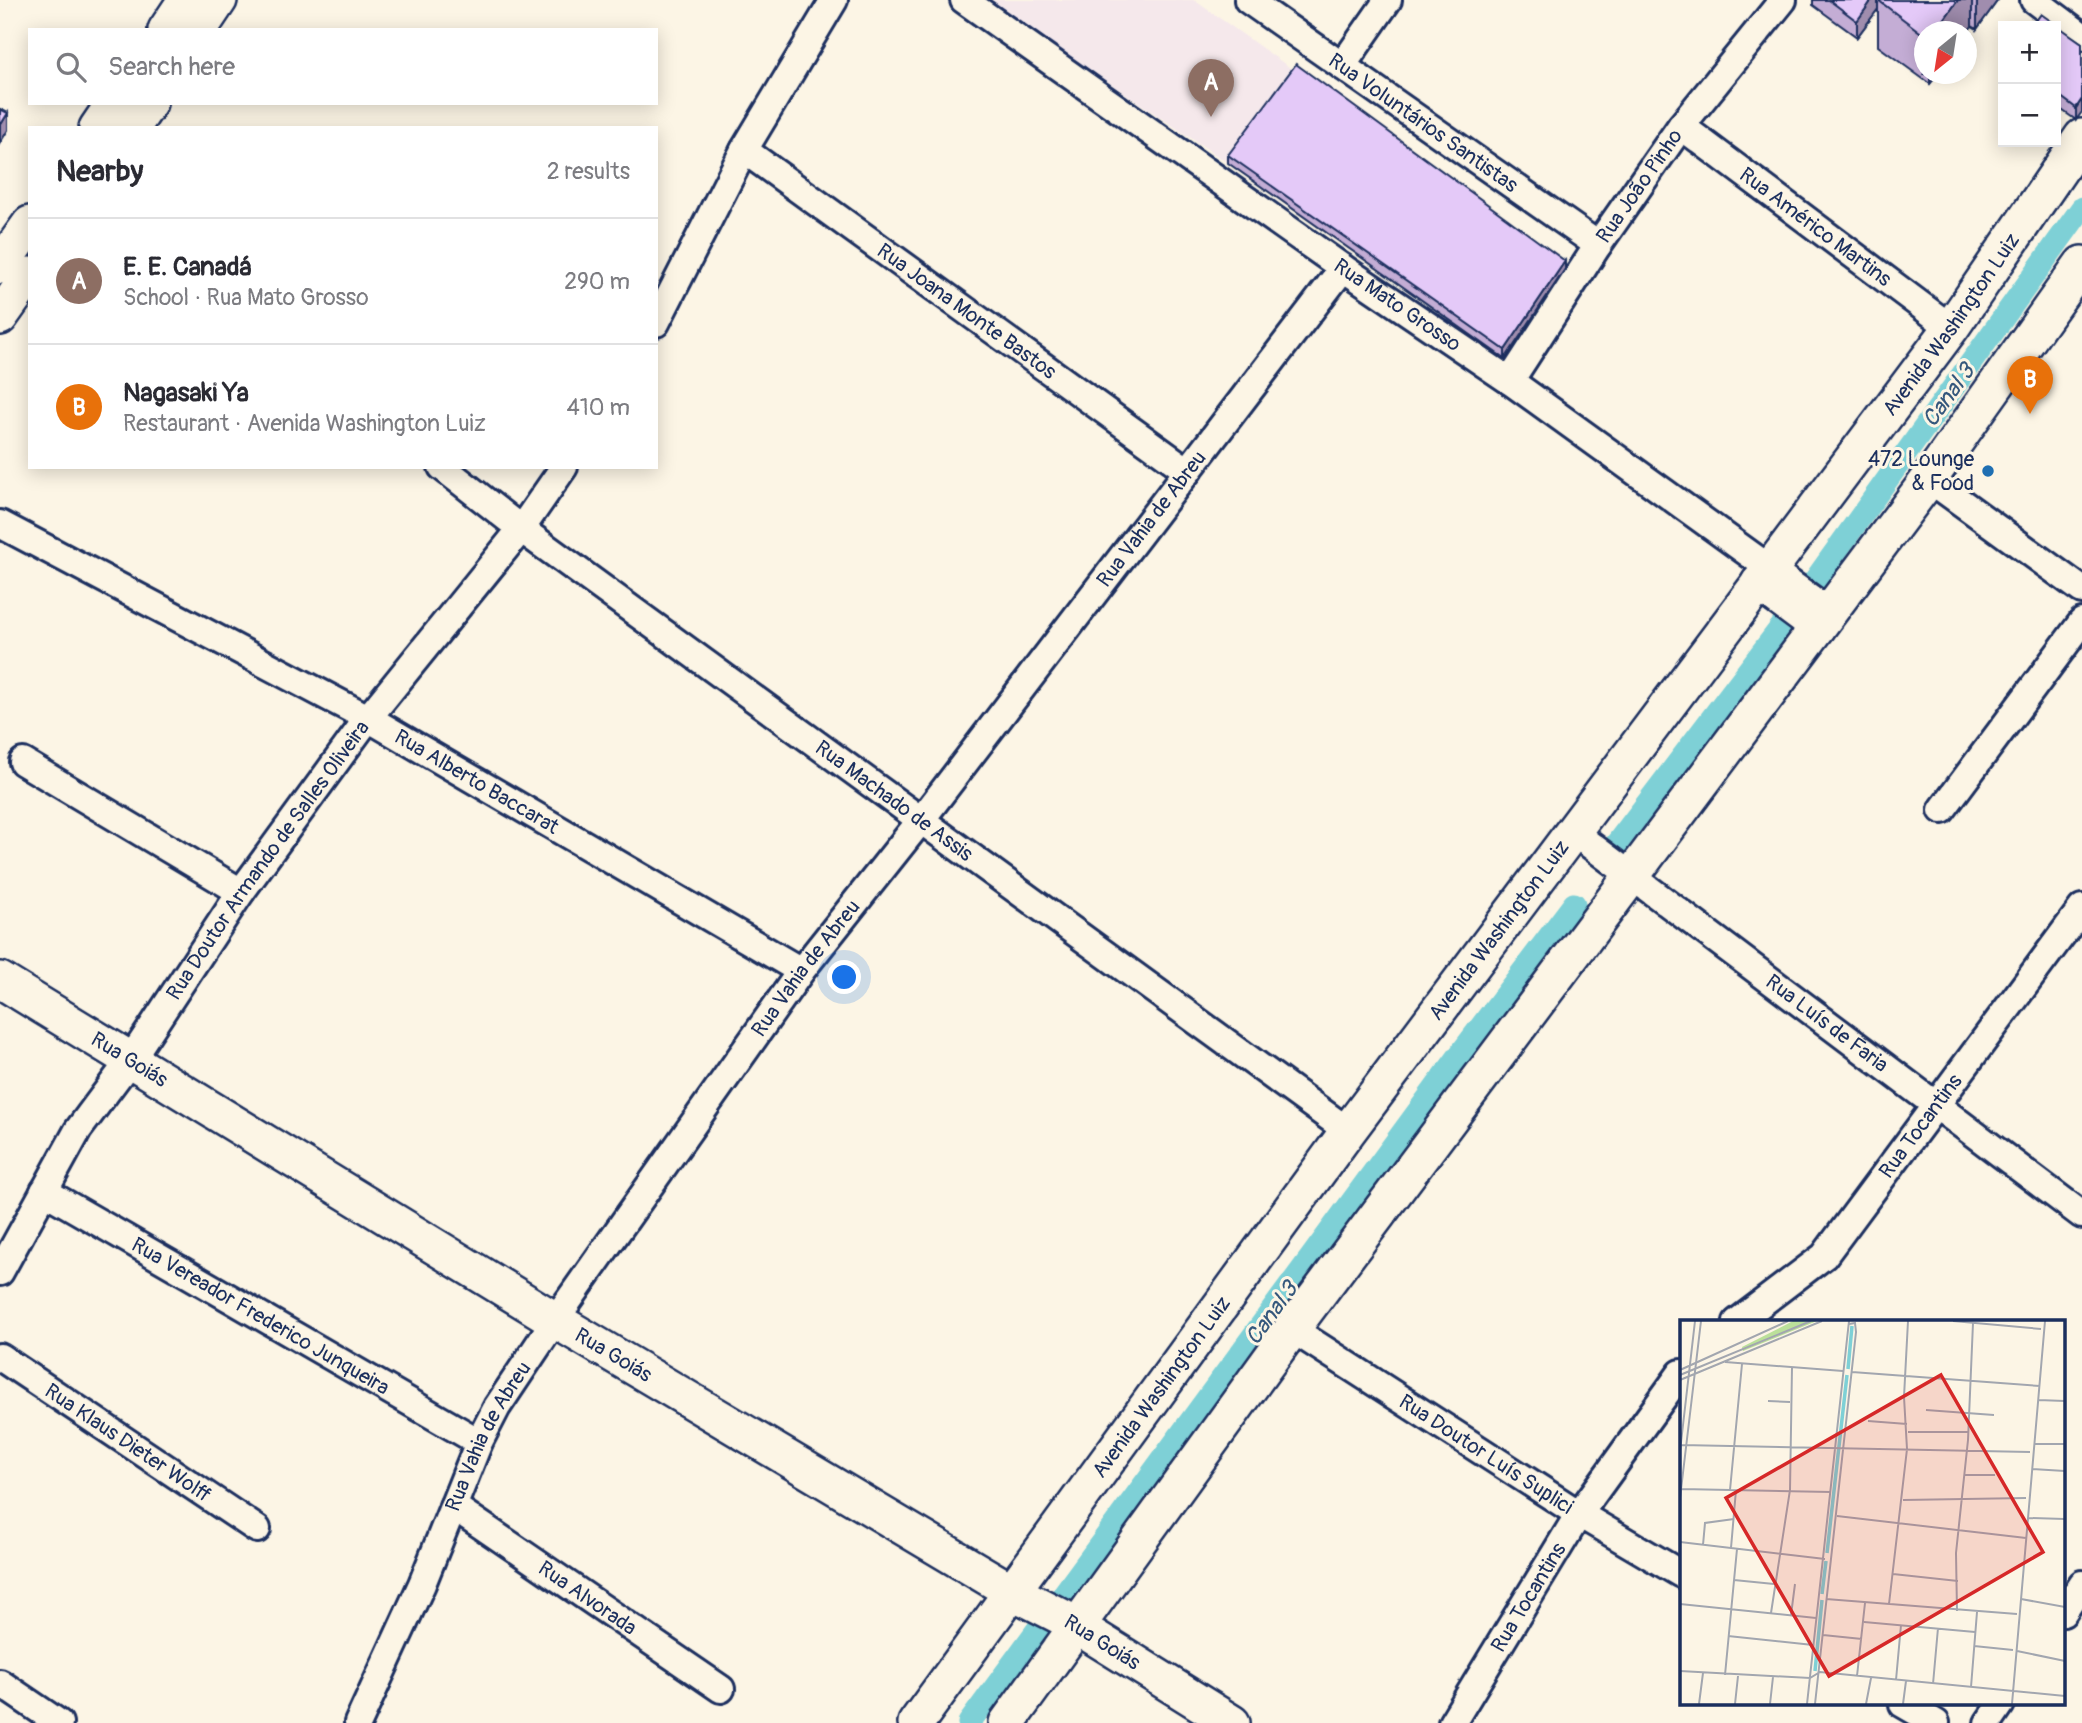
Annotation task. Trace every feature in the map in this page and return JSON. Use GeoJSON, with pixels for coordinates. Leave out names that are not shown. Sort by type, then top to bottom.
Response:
{"type":"FeatureCollection","features":[{"type":"Feature","properties":{"kind":"main road"},"geometry":{"type":"LineString","coordinates":[[167,28],[186,0]]}},
{"type":"Feature","properties":{"kind":"main road"},"geometry":{"type":"LineString","coordinates":[[200,28],[219,0]]}},
{"type":"Feature","properties":{"kind":"main road"},"geometry":{"type":"LineString","coordinates":[[98,126],[113,105]]}},
{"type":"Feature","properties":{"kind":"main road"},"geometry":{"type":"LineString","coordinates":[[133,126],[148,105]]}},
{"type":"Feature","properties":{"kind":"main road","name":"Avenida Washington Luiz"},"geometry":{"type":"LineString","coordinates":[[1007,1723],[1045,1609],[1348,1132],[1951,328],[2082,137]]}},
{"type":"Feature","properties":{"kind":"main road"},"geometry":{"type":"LineString","coordinates":[[0,266],[28,227]]}},
{"type":"Feature","properties":{"kind":"main road"},"geometry":{"type":"LineString","coordinates":[[0,317],[28,278]]}},
{"type":"Feature","properties":{"kind":"main road","name":"Avenida Washington Luiz"},"geometry":{"type":"LineString","coordinates":[[916,1723],[1045,1609],[1292,1329],[2076,285]]}},
{"type":"Feature","properties":{"kind":"main road"},"geometry":{"type":"LineString","coordinates":[[1765,576],[1824,619]]}},
{"type":"Feature","properties":{"kind":"main road","name":"Rua Goiás"},"geometry":{"type":"LineString","coordinates":[[0,980],[555,1320],[1045,1609],[1232,1723]]}},
{"type":"Feature","properties":{"kind":"street"},"geometry":{"type":"LineString","coordinates":[[658,319],[744,150],[834,0]]}},
{"type":"Feature","properties":{"kind":"street","name":"Rua Mato Grosso"},"geometry":{"type":"LineString","coordinates":[[964,0],[1343,268],[1510,382],[1765,576]]}},
{"type":"Feature","properties":{"kind":"street","name":"Rua Voluntários Santistas"},"geometry":{"type":"LineString","coordinates":[[1248,0],[1598,245]]}},
{"type":"Feature","properties":{"kind":"street"},"geometry":{"type":"LineString","coordinates":[[1342,66],[1388,0]]}},
{"type":"Feature","properties":{"kind":"street","name":"Rua João Pinho"},"geometry":{"type":"LineString","coordinates":[[1510,382],[1598,245],[1681,126],[1783,0]]}},
{"type":"Feature","properties":{"kind":"street"},"geometry":{"type":"LineString","coordinates":[[2034,0],[2082,36]]}},
{"type":"Feature","properties":{"kind":"street","name":"Rua Américo Martins"},"geometry":{"type":"LineString","coordinates":[[1681,126],[1951,328]]}},
{"type":"Feature","properties":{"kind":"street","name":"Rua Joana Monte Bastos"},"geometry":{"type":"LineString","coordinates":[[744,150],[1188,471]]}},
{"type":"Feature","properties":{"kind":"street","name":"Rua Vahia de Abreu"},"geometry":{"type":"LineString","coordinates":[[358,1723],[422,1584],[478,1442],[496,1407],[801,971],[921,820],[1343,268]]}},
{"type":"Feature","properties":{"kind":"street","name":"Rua Machado de Assis"},"geometry":{"type":"LineString","coordinates":[[445,469],[521,529],[1348,1132]]}},
{"type":"Feature","properties":{"kind":"street","name":"Rua Doutor Armando de Salles Oliveira"},"geometry":{"type":"LineString","coordinates":[[0,1272],[78,1130],[131,1059],[241,892],[368,718],[521,529],[563,469]]}},
{"type":"Feature","properties":{"kind":"street"},"geometry":{"type":"LineString","coordinates":[[1929,479],[2082,590]]}},
{"type":"Feature","properties":{"kind":"street","name":"Rua Alberto Baccarat"},"geometry":{"type":"LineString","coordinates":[[0,524],[368,718],[801,971]]}},
{"type":"Feature","properties":{"kind":"street"},"geometry":{"type":"LineString","coordinates":[[1942,810],[2082,621]]}},
{"type":"Feature","properties":{"kind":"street"},"geometry":{"type":"LineString","coordinates":[[23,762],[241,892]]}},
{"type":"Feature","properties":{"kind":"street","name":"Rua Luís de Faria"},"geometry":{"type":"LineString","coordinates":[[1573,832],[2082,1215]]}},
{"type":"Feature","properties":{"kind":"street","name":"Rua Tocantins"},"geometry":{"type":"LineString","coordinates":[[1740,1320],[1824,1256],[2082,908]]}},
{"type":"Feature","properties":{"kind":"street","name":"Rua Vereador Frederico Junqueira"},"geometry":{"type":"LineString","coordinates":[[44,1191],[478,1442]]}},
{"type":"Feature","properties":{"kind":"street","name":"Rua Doutor Luís Suplici"},"geometry":{"type":"LineString","coordinates":[[1292,1329],[1579,1514],[1680,1573]]}},
{"type":"Feature","properties":{"kind":"street","name":"Rua Klaus Dieter Wolff"},"geometry":{"type":"LineString","coordinates":[[0,1357],[257,1529]]}},
{"type":"Feature","properties":{"kind":"street","name":"Rua Tocantins"},"geometry":{"type":"LineString","coordinates":[[1452,1723],[1579,1514],[1680,1374]]}},
{"type":"Feature","properties":{"kind":"street","name":"Rua Alvorada"},"geometry":{"type":"LineString","coordinates":[[453,1506],[721,1689]]}},
{"type":"Feature","properties":{"kind":"street"},"geometry":{"type":"LineString","coordinates":[[2064,1611],[2082,1584]]}},
{"type":"Feature","properties":{"kind":"street"},"geometry":{"type":"LineString","coordinates":[[0,1683],[59,1723]]}},
{"type":"Feature","properties":{"kind":"street"},"geometry":{"type":"LineString","coordinates":[[1906,1706],[1936,1723]]}},
{"type":"Feature","properties":{"kind":"street"},"geometry":{"type":"LineString","coordinates":[[1988,1723],[2000,1706]]}},
{"type":"Feature","properties":{"kind":"shaded area"},"geometry":{"type":"Polygon","coordinates":[[[986,0],[1194,0],[1296,72],[1228,163],[986,0]]]}},
{"type":"Feature","properties":{"kind":"building"},"geometry":{"type":"Polygon","coordinates":[[[1829,0],[1872,0],[1857,21],[1829,0]]]}},
{"type":"Feature","properties":{"kind":"building"},"geometry":{"type":"Polygon","coordinates":[[[1878,0],[1958,0],[1943,21],[1914,21],[1914,27],[1878,0]]]}},
{"type":"Feature","properties":{"kind":"building"},"geometry":{"type":"Polygon","coordinates":[[[2041,14],[2051,21],[2036,21],[2041,14]]]}},
{"type":"Feature","properties":{"kind":"building"},"geometry":{"type":"Polygon","coordinates":[[[2061,28],[2082,43],[2082,99],[2076,108],[2061,97],[2061,28]]]}},
{"type":"Feature","properties":{"kind":"building"},"geometry":{"type":"Polygon","coordinates":[[[1296,64],[1565,261],[1505,350],[1228,155],[1296,64]]]}},
{"type":"Feature","properties":{"kind":"building"},"geometry":{"type":"Polygon","coordinates":[[[0,109],[8,113],[0,126],[0,109]]]}},
{"type":"Feature","properties":{"kind":"waterway","name":"Canal 3"},"geometry":{"type":"LineString","coordinates":[[1813,583],[2082,208]]}},
{"type":"Feature","properties":{"kind":"waterway","name":"Canal 3"},"geometry":{"type":"LineString","coordinates":[[1614,847],[1785,622]]}},
{"type":"Feature","properties":{"kind":"waterway","name":"Canal 3"},"geometry":{"type":"LineString","coordinates":[[969,1723],[1464,1049],[1574,904]]}},
{"type":"Feature","properties":{"kind":"place","name":"E. E. Canadá"},"geometry":{"type":"Point","coordinates":[1211,117]}},
{"type":"Feature","properties":{"kind":"place","name":"Nagasaki Ya"},"geometry":{"type":"Point","coordinates":[2030,414]}},
{"type":"Feature","properties":{"kind":"place","name":"472 Lounge & Food"},"geometry":{"type":"Point","coordinates":[1988,471]}}]}
